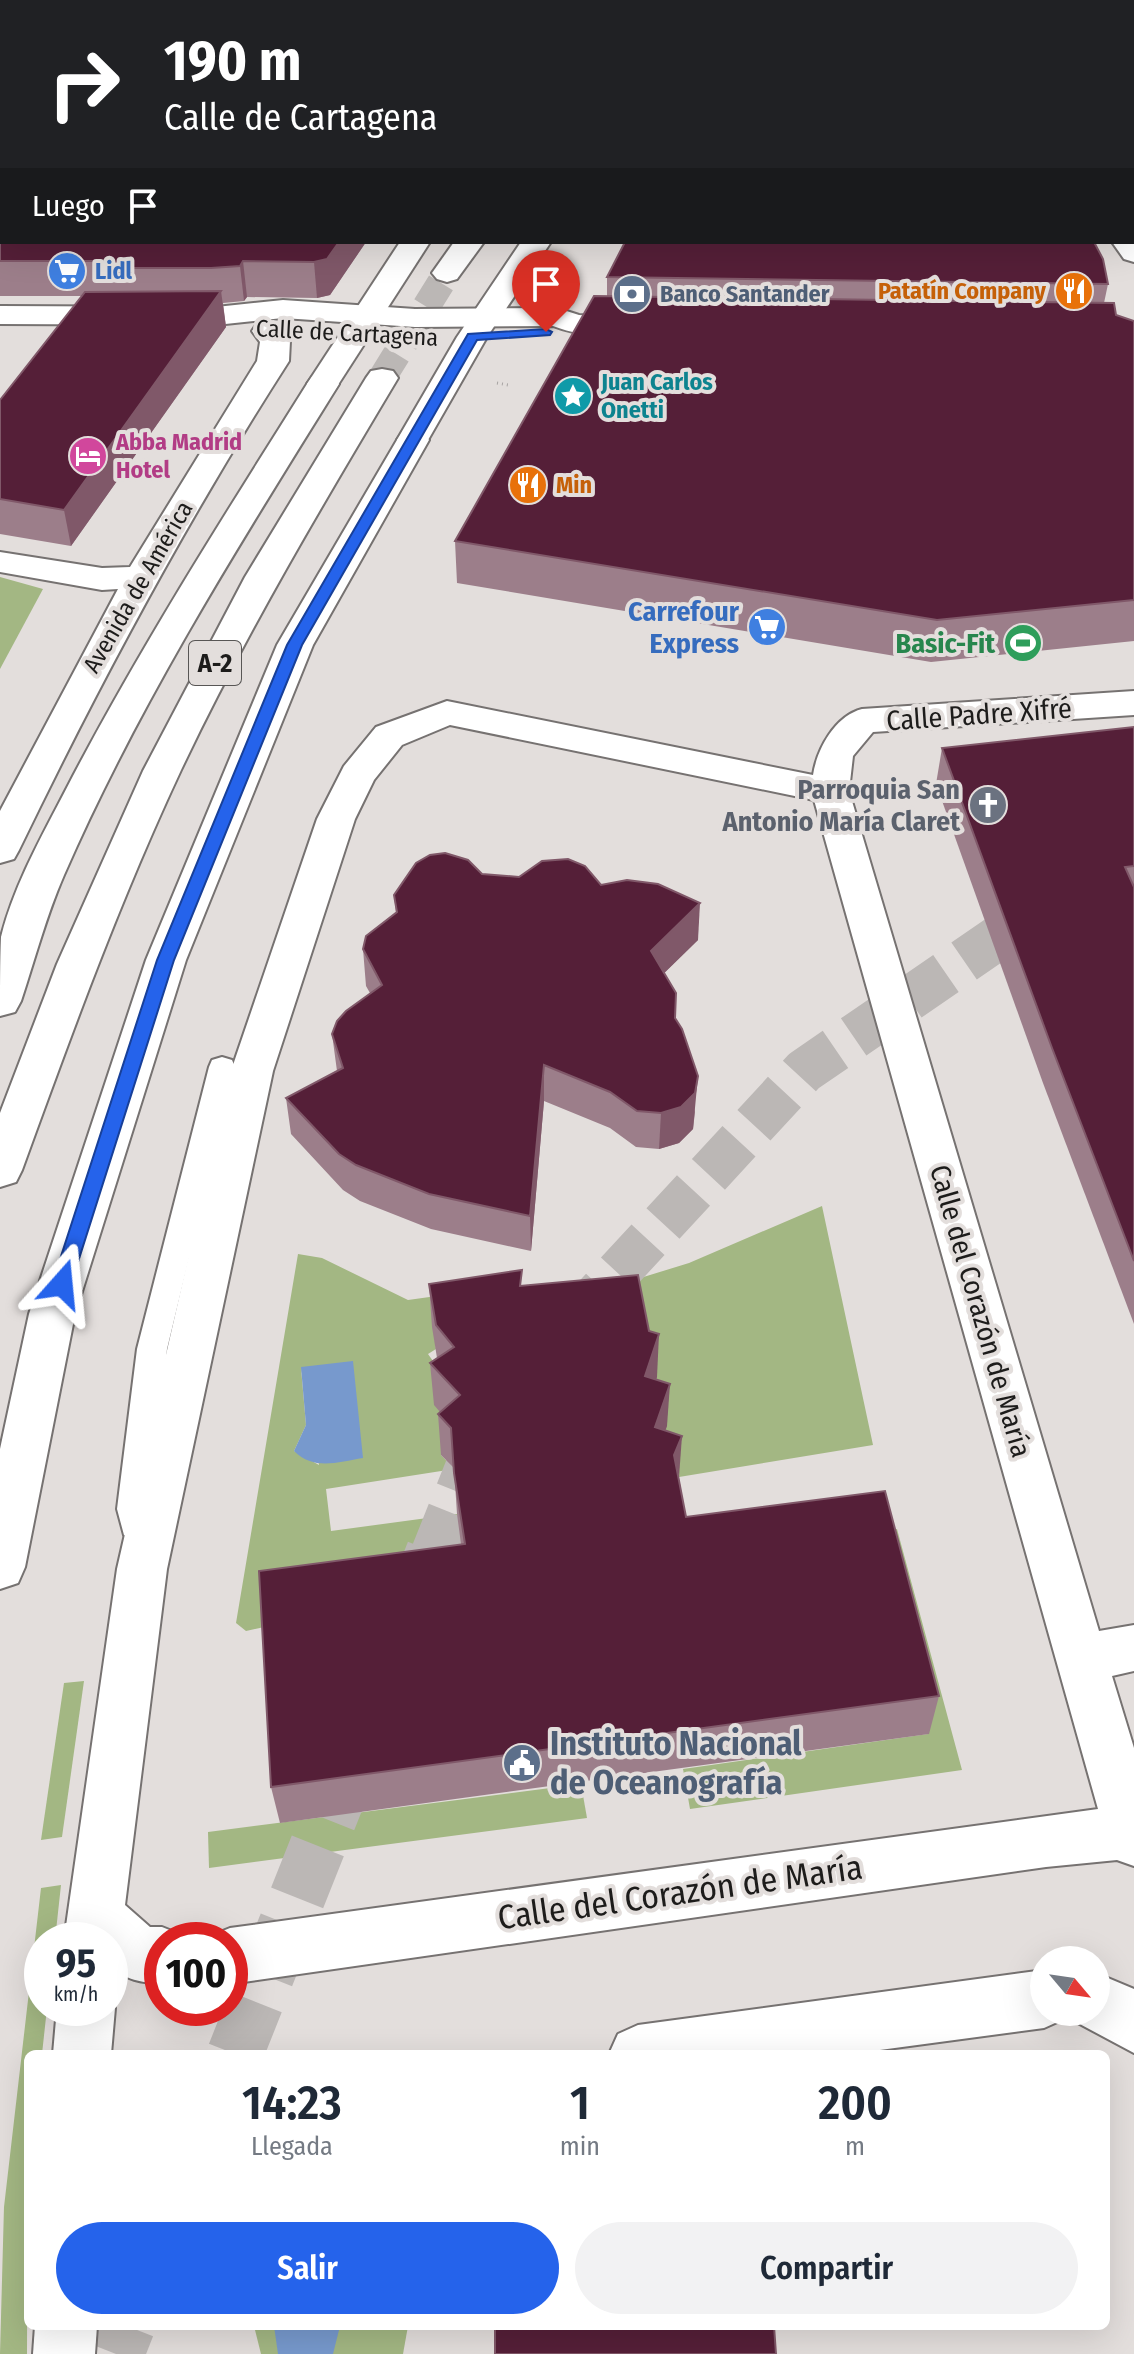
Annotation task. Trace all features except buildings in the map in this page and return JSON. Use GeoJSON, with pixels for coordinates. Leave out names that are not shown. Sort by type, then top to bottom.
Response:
{"type":"FeatureCollection","features":[{"type":"Feature","properties":{"kind":"main road"},"geometry":{"type":"LineString","coordinates":[[0,1001],[43,877],[145,674],[192,592],[414,244]]}},
{"type":"Feature","properties":{"kind":"main road"},"geometry":{"type":"LineString","coordinates":[[447,273],[468,244]]}},
{"type":"Feature","properties":{"kind":"main road"},"geometry":{"type":"LineString","coordinates":[[479,327],[535,244]]}},
{"type":"Feature","properties":{"kind":"main road","name":"Calle de Cartagena"},"geometry":{"type":"LineString","coordinates":[[0,315],[216,316],[240,310],[360,326]]}},
{"type":"Feature","properties":{"kind":"main road","name":"Calle de Cartagena"},"geometry":{"type":"LineString","coordinates":[[216,316],[230,324],[267,331],[360,326],[479,327],[546,332],[574,324],[667,326]]}},
{"type":"Feature","properties":{"kind":"main road","name":"A-2"},"geometry":{"type":"LineString","coordinates":[[0,1567],[52,1314],[166,960],[295,645],[479,327]]}},
{"type":"Feature","properties":{"kind":"main road","name":"Avenida de América"},"geometry":{"type":"LineString","coordinates":[[0,850],[61,724],[141,577],[273,361],[275,341],[267,331]]}},
{"type":"Feature","properties":{"kind":"main road","name":"A-2"},"geometry":{"type":"LineString","coordinates":[[0,1170],[77,964],[162,771],[262,577],[382,378]]}},
{"type":"Feature","properties":{"kind":"main road"},"geometry":{"type":"LineString","coordinates":[[0,562],[102,579],[141,577]]}},
{"type":"Feature","properties":{"kind":"main road","name":"Calle Padre Xifré"},"geometry":{"type":"LineString","coordinates":[[830,791],[835,754],[862,721],[1134,703]]}},
{"type":"Feature","properties":{"kind":"main road"},"geometry":{"type":"LineString","coordinates":[[94,1922],[142,1569],[252,1071],[336,819],[357,775],[389,736],[447,713],[830,791]]}},
{"type":"Feature","properties":{"kind":"main road","name":"Calle del Corazón de María"},"geometry":{"type":"LineString","coordinates":[[248,1953],[1046,1841],[1133,1836],[830,791]]}},
{"type":"Feature","properties":{"kind":"main road"},"geometry":{"type":"LineString","coordinates":[[1081,1658],[1134,1648]]}},
{"type":"Feature","properties":{"kind":"main road"},"geometry":{"type":"LineString","coordinates":[[668,2050],[1030,2001]]}},
{"type":"Feature","properties":{"kind":"main road"},"geometry":{"type":"LineString","coordinates":[[1110,2007],[1134,2024]]}},
{"type":"Feature","properties":{"kind":"main road"},"geometry":{"type":"LineString","coordinates":[[82,2050],[84,2026]]}},
{"type":"Feature","properties":{"kind":"main road"},"geometry":{"type":"LineString","coordinates":[[64,2354],[66,2330]]}},
{"type":"Feature","properties":{"kind":"lane"},"geometry":{"type":"LineString","coordinates":[[142,1569],[133,1509],[152,1349],[222,1067]]}},
{"type":"Feature","properties":{"kind":"path"},"geometry":{"type":"LineString","coordinates":[[496,383],[508,385]]}},
{"type":"Feature","properties":{"kind":"green space"},"geometry":{"type":"Polygon","coordinates":[[[0,577],[43,589],[0,669],[0,577]]]}},
{"type":"Feature","properties":{"kind":"green space"},"geometry":{"type":"Polygon","coordinates":[[[822,1206],[873,1445],[679,1477],[667,1473],[433,1327],[436,1349],[428,1354],[443,1389],[441,1455],[454,1469],[326,1489],[331,1531],[457,1514],[467,1583],[246,1631],[236,1623],[298,1254],[322,1258],[408,1300],[487,1289],[637,1279],[689,1263],[822,1206]],[[301,1368],[306,1425],[294,1451],[319,1465],[301,1368]]]}},
{"type":"Feature","properties":{"kind":"green space"},"geometry":{"type":"Polygon","coordinates":[[[897,1529],[962,1770],[690,1809],[683,1769],[928,1734],[877,1532],[897,1529]]]}},
{"type":"Feature","properties":{"kind":"green space"},"geometry":{"type":"Polygon","coordinates":[[[84,1681],[62,1837],[41,1840],[64,1683],[84,1681]]]}},
{"type":"Feature","properties":{"kind":"green space"},"geometry":{"type":"Polygon","coordinates":[[[581,1784],[587,1818],[209,1868],[208,1832],[581,1784]]]}},
{"type":"Feature","properties":{"kind":"green space"},"geometry":{"type":"Polygon","coordinates":[[[61,1885],[57,1922],[37,1922],[41,1888],[61,1885]]]}},
{"type":"Feature","properties":{"kind":"green space"},"geometry":{"type":"Polygon","coordinates":[[[25,2026],[45,2026],[42,2050],[24,2050],[24,2330],[27,2330],[27,2354],[0,2354],[4,2207],[25,2026]]]}},
{"type":"Feature","properties":{"kind":"green space"},"geometry":{"type":"Polygon","coordinates":[[[255,2330],[407,2330],[403,2354],[261,2354],[255,2330]]]}},
{"type":"Feature","properties":{"kind":"water"},"geometry":{"type":"Polygon","coordinates":[[[353,1361],[363,1458],[327,1464],[310,1461],[294,1451],[306,1425],[301,1367],[353,1361]]]}},
{"type":"Feature","properties":{"kind":"water"},"geometry":{"type":"Polygon","coordinates":[[[275,2330],[339,2330],[333,2354],[278,2354],[275,2330]]]}},
{"type":"Feature","properties":{"kind":"tunnel"},"geometry":{"type":"LineString","coordinates":[[382,378],[447,273]]}},
{"type":"Feature","properties":{"kind":"tunnel"},"geometry":{"type":"LineString","coordinates":[[1031,915],[1134,845]]}},
{"type":"Feature","properties":{"kind":"tunnel"},"geometry":{"type":"LineString","coordinates":[[572,1322],[804,1071],[1034,913]]}},
{"type":"Feature","properties":{"kind":"tunnel"},"geometry":{"type":"LineString","coordinates":[[433,1554],[477,1444]]}},
{"type":"Feature","properties":{"kind":"tunnel"},"geometry":{"type":"LineString","coordinates":[[414,1603],[434,1552]]}},
{"type":"Feature","properties":{"kind":"tunnel"},"geometry":{"type":"LineString","coordinates":[[237,2050],[352,1760]]}},
{"type":"Feature","properties":{"kind":"tunnel"},"geometry":{"type":"LineString","coordinates":[[116,2354],[125,2330]]}},
{"type":"Feature","properties":{"kind":"place","name":"Lidl"},"geometry":{"type":"Point","coordinates":[67,271]}},
{"type":"Feature","properties":{"kind":"place","name":"Patatín Company"},"geometry":{"type":"Point","coordinates":[1074,291]}},
{"type":"Feature","properties":{"kind":"place","name":"Banco Santander"},"geometry":{"type":"Point","coordinates":[632,294]}},
{"type":"Feature","properties":{"kind":"place","name":"Juan Carlos Onetti"},"geometry":{"type":"Point","coordinates":[573,396]}},
{"type":"Feature","properties":{"kind":"place","name":"Abba Madrid Hotel"},"geometry":{"type":"Point","coordinates":[88,456]}},
{"type":"Feature","properties":{"kind":"place","name":"Min"},"geometry":{"type":"Point","coordinates":[528,485]}},
{"type":"Feature","properties":{"kind":"place","name":"Carrefour Express"},"geometry":{"type":"Point","coordinates":[767,627]}},
{"type":"Feature","properties":{"kind":"place","name":"Basic-Fit"},"geometry":{"type":"Point","coordinates":[1023,643]}},
{"type":"Feature","properties":{"kind":"place","name":"Parroquia San Antonio María Claret"},"geometry":{"type":"Point","coordinates":[988,805]}},
{"type":"Feature","properties":{"kind":"place","name":"Instituto Nacional de Oceanografía"},"geometry":{"type":"Point","coordinates":[522,1763]}},
{"type":"Feature","properties":{"kind":"route"},"geometry":{"type":"LineString","coordinates":[[62,1284],[166,960],[295,645],[472,337],[546,332]]}}]}
